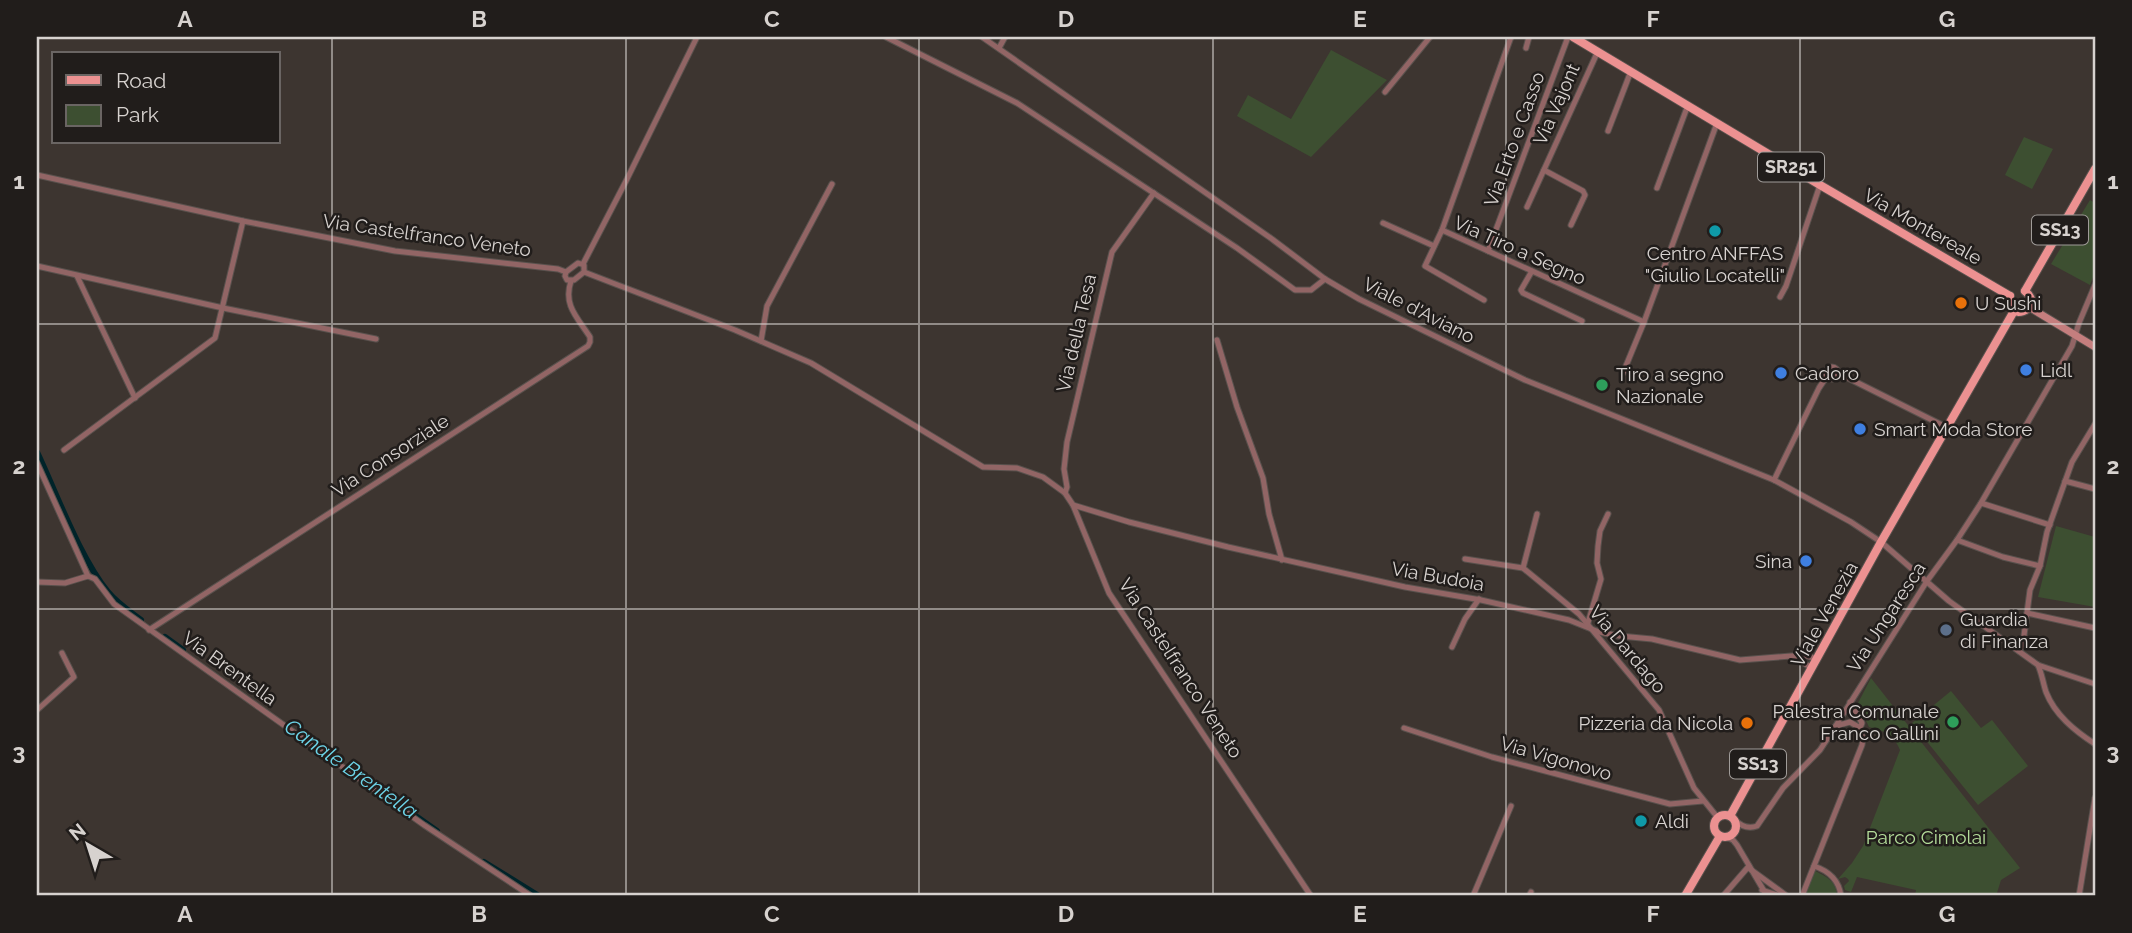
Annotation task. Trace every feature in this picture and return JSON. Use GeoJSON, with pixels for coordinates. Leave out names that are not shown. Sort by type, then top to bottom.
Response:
{"type":"FeatureCollection","features":[{"type":"Feature","properties":{"kind":"main road","name":"Via Montereale"},"geometry":{"type":"LineString","coordinates":[[1575,38],[2010,296]]}},
{"type":"Feature","properties":{"kind":"main road","name":"SS13"},"geometry":{"type":"LineString","coordinates":[[2025,291],[2095,169]]}},
{"type":"Feature","properties":{"kind":"main road"},"geometry":{"type":"LineString","coordinates":[[2015,291],[2025,291],[2031,298],[2029,307],[2021,312],[2014,311],[2009,302],[2010,296],[2015,291]]}},
{"type":"Feature","properties":{"kind":"main road"},"geometry":{"type":"LineString","coordinates":[[2029,307],[2095,347]]}},
{"type":"Feature","properties":{"kind":"main road","name":"Viale Venezia"},"geometry":{"type":"LineString","coordinates":[[1685,896],[1723,836],[1735,832],[1733,818],[1812,668],[2014,311]]}},
{"type":"Feature","properties":{"kind":"main road"},"geometry":{"type":"LineString","coordinates":[[1723,836],[1714,827],[1717,818],[1724,815],[1733,818]]}},
{"type":"Feature","properties":{"kind":"street"},"geometry":{"type":"LineString","coordinates":[[583,264],[577,264],[566,272],[566,279],[572,281],[584,272],[583,264],[697,37]]}},
{"type":"Feature","properties":{"kind":"street"},"geometry":{"type":"LineString","coordinates":[[886,37],[1017,103],[1237,248],[1295,290],[1311,290],[1325,279]]}},
{"type":"Feature","properties":{"kind":"street","name":"Viale d'Aviano"},"geometry":{"type":"LineString","coordinates":[[982,37],[1272,239],[1325,279],[1359,299],[1525,380],[1774,480],[1831,510],[1881,542],[1949,601],[2038,665],[2095,684]]}},
{"type":"Feature","properties":{"kind":"street"},"geometry":{"type":"LineString","coordinates":[[999,48],[1005,37]]}},
{"type":"Feature","properties":{"kind":"street"},"geometry":{"type":"LineString","coordinates":[[1385,93],[1430,37]]}},
{"type":"Feature","properties":{"kind":"street"},"geometry":{"type":"LineString","coordinates":[[1442,230],[1511,37]]}},
{"type":"Feature","properties":{"kind":"street"},"geometry":{"type":"LineString","coordinates":[[1526,48],[1529,37]]}},
{"type":"Feature","properties":{"kind":"street","name":"Via Erto e Casso"},"geometry":{"type":"LineString","coordinates":[[1489,251],[1575,38]]}},
{"type":"Feature","properties":{"kind":"street","name":"Via Vajont"},"geometry":{"type":"LineString","coordinates":[[1527,207],[1598,51]]}},
{"type":"Feature","properties":{"kind":"street"},"geometry":{"type":"LineString","coordinates":[[1608,131],[1631,71]]}},
{"type":"Feature","properties":{"kind":"street"},"geometry":{"type":"LineString","coordinates":[[1657,188],[1688,105]]}},
{"type":"Feature","properties":{"kind":"street"},"geometry":{"type":"LineString","coordinates":[[1623,373],[1717,123]]}},
{"type":"Feature","properties":{"kind":"street","name":"Via Vajont"},"geometry":{"type":"LineString","coordinates":[[1544,170],[1586,195],[1571,225]]}},
{"type":"Feature","properties":{"kind":"street","name":"Via Castelfranco Veneto"},"geometry":{"type":"LineString","coordinates":[[37,174],[243,221],[395,251],[566,272]]}},
{"type":"Feature","properties":{"kind":"street"},"geometry":{"type":"LineString","coordinates":[[761,341],[767,306],[832,184]]}},
{"type":"Feature","properties":{"kind":"street"},"geometry":{"type":"LineString","coordinates":[[1780,297],[1820,185]]}},
{"type":"Feature","properties":{"kind":"street","name":"Via della Tesa"},"geometry":{"type":"LineString","coordinates":[[1065,493],[1067,442],[1112,252],[1154,193]]}},
{"type":"Feature","properties":{"kind":"street"},"geometry":{"type":"LineString","coordinates":[[64,450],[215,338],[243,221]]}},
{"type":"Feature","properties":{"kind":"street"},"geometry":{"type":"LineString","coordinates":[[1383,223],[1434,246]]}},
{"type":"Feature","properties":{"kind":"street","name":"Via Tiro a Segno"},"geometry":{"type":"LineString","coordinates":[[1484,300],[1424,266],[1442,230],[1644,322]]}},
{"type":"Feature","properties":{"kind":"street"},"geometry":{"type":"LineString","coordinates":[[37,266],[222,308],[376,339]]}},
{"type":"Feature","properties":{"kind":"street"},"geometry":{"type":"LineString","coordinates":[[1532,271],[1521,290],[1523,293],[1582,321]]}},
{"type":"Feature","properties":{"kind":"street","name":"Via Castelfranco Veneto"},"geometry":{"type":"LineString","coordinates":[[584,272],[761,341],[822,369],[983,467],[1017,468],[1042,477],[1065,493],[1073,505],[1110,593],[1311,896]]}},
{"type":"Feature","properties":{"kind":"street"},"geometry":{"type":"LineString","coordinates":[[77,276],[135,398]]}},
{"type":"Feature","properties":{"kind":"street","name":"Via Consorziale"},"geometry":{"type":"LineString","coordinates":[[149,630],[588,346],[590,337],[568,301],[572,281]]}},
{"type":"Feature","properties":{"kind":"street","name":"Via Ungaresca"},"geometry":{"type":"LineString","coordinates":[[1733,818],[1743,826],[1753,827],[1762,822],[1783,788],[1820,750],[1927,581],[1981,503],[2077,336],[2079,323],[2095,289]]}},
{"type":"Feature","properties":{"kind":"street"},"geometry":{"type":"LineString","coordinates":[[1217,340],[1237,407],[1263,478],[1269,514],[1282,560]]}},
{"type":"Feature","properties":{"kind":"street"},"geometry":{"type":"LineString","coordinates":[[1774,480],[1827,376],[1833,379],[1838,373],[1946,427]]}},
{"type":"Feature","properties":{"kind":"street"},"geometry":{"type":"LineString","coordinates":[[2019,651],[2023,643],[2030,590],[2040,566],[2050,525],[2072,462],[2095,424]]}},
{"type":"Feature","properties":{"kind":"street","name":"Via Brentella"},"geometry":{"type":"LineString","coordinates":[[37,463],[88,576],[94,578],[114,604],[424,825],[531,896]]}},
{"type":"Feature","properties":{"kind":"street"},"geometry":{"type":"LineString","coordinates":[[2066,481],[2095,489]]}},
{"type":"Feature","properties":{"kind":"street"},"geometry":{"type":"LineString","coordinates":[[1981,503],[2050,525]]}},
{"type":"Feature","properties":{"kind":"street","name":"Via Budoia"},"geometry":{"type":"LineString","coordinates":[[1073,505],[1129,522],[1282,560],[1405,587],[1479,599],[1569,620],[1599,632],[1652,639],[1740,660],[1809,656],[1817,659]]}},
{"type":"Feature","properties":{"kind":"street"},"geometry":{"type":"LineString","coordinates":[[1465,559],[1523,568],[1537,514]]}},
{"type":"Feature","properties":{"kind":"street"},"geometry":{"type":"LineString","coordinates":[[1587,626],[1601,579],[1597,563],[1598,545],[1600,531],[1608,514]]}},
{"type":"Feature","properties":{"kind":"street"},"geometry":{"type":"LineString","coordinates":[[1957,540],[2003,557],[2040,566]]}},
{"type":"Feature","properties":{"kind":"street","name":"Via Dardago"},"geometry":{"type":"LineString","coordinates":[[1523,568],[1579,614],[1659,710],[1694,788],[1717,818]]}},
{"type":"Feature","properties":{"kind":"street"},"geometry":{"type":"LineString","coordinates":[[37,582],[65,583],[88,576]]}},
{"type":"Feature","properties":{"kind":"street"},"geometry":{"type":"LineString","coordinates":[[1452,646],[1479,599]]}},
{"type":"Feature","properties":{"kind":"street"},"geometry":{"type":"LineString","coordinates":[[2027,613],[2095,628]]}},
{"type":"Feature","properties":{"kind":"street"},"geometry":{"type":"LineString","coordinates":[[37,710],[74,677],[62,653]]}},
{"type":"Feature","properties":{"kind":"street"},"geometry":{"type":"LineString","coordinates":[[1794,657],[1812,668]]}},
{"type":"Feature","properties":{"kind":"street"},"geometry":{"type":"LineString","coordinates":[[2038,665],[2046,692],[2063,719],[2095,744]]}},
{"type":"Feature","properties":{"kind":"street"},"geometry":{"type":"LineString","coordinates":[[1802,896],[1862,745],[1862,723],[1850,702]]}},
{"type":"Feature","properties":{"kind":"street"},"geometry":{"type":"LineString","coordinates":[[1844,711],[1856,713]]}},
{"type":"Feature","properties":{"kind":"street"},"geometry":{"type":"LineString","coordinates":[[1844,711],[1850,722],[1860,728]]}},
{"type":"Feature","properties":{"kind":"street"},"geometry":{"type":"LineString","coordinates":[[1835,727],[1850,722]]}},
{"type":"Feature","properties":{"kind":"street","name":"Via Vigonovo"},"geometry":{"type":"LineString","coordinates":[[1404,728],[1492,757],[1670,804],[1703,801]]}},
{"type":"Feature","properties":{"kind":"street"},"geometry":{"type":"LineString","coordinates":[[2080,896],[2095,799]]}},
{"type":"Feature","properties":{"kind":"street"},"geometry":{"type":"LineString","coordinates":[[1473,896],[1511,806]]}},
{"type":"Feature","properties":{"kind":"street"},"geometry":{"type":"LineString","coordinates":[[1723,836],[1737,845],[1767,896]]}},
{"type":"Feature","properties":{"kind":"street"},"geometry":{"type":"LineString","coordinates":[[1814,866],[1834,878],[1841,896]]}},
{"type":"Feature","properties":{"kind":"street"},"geometry":{"type":"LineString","coordinates":[[1723,896],[1749,867]]}},
{"type":"Feature","properties":{"kind":"street"},"geometry":{"type":"LineString","coordinates":[[1749,867],[1787,896]]}},
{"type":"Feature","properties":{"kind":"street"},"geometry":{"type":"LineString","coordinates":[[1762,890],[1780,896]]}},
{"type":"Feature","properties":{"kind":"green space"},"geometry":{"type":"Polygon","coordinates":[[[1331,50],[1387,80],[1311,157],[1237,116],[1248,95],[1291,119],[1331,50]]]}},
{"type":"Feature","properties":{"kind":"green space"},"geometry":{"type":"Polygon","coordinates":[[[2024,137],[2053,149],[2032,189],[2005,175],[2024,137]]]}},
{"type":"Feature","properties":{"kind":"green space"},"geometry":{"type":"Polygon","coordinates":[[[2090,200],[2095,203],[2095,272],[2090,285],[2051,264],[2090,200]]]}},
{"type":"Feature","properties":{"kind":"green space"},"geometry":{"type":"Polygon","coordinates":[[[2056,526],[2095,537],[2095,607],[2038,597],[2056,526]]]}},
{"type":"Feature","properties":{"kind":"green space","name":"Parco Cimolai"},"geometry":{"type":"Polygon","coordinates":[[[1871,678],[2020,868],[2001,880],[1996,896],[1915,896],[1916,890],[1857,877],[1851,892],[1845,890],[1844,886],[1848,879],[1838,879],[1863,846],[1900,750],[1888,734],[1869,727],[1859,706],[1858,703],[1871,678]]]}},
{"type":"Feature","properties":{"kind":"green space"},"geometry":{"type":"Polygon","coordinates":[[[1951,691],[1981,728],[1992,720],[2028,766],[1978,805],[1912,723],[1951,691]]]}},
{"type":"Feature","properties":{"kind":"green space"},"geometry":{"type":"Polygon","coordinates":[[[1815,871],[1833,883],[1837,896],[1804,896],[1815,871]]]}},
{"type":"Feature","properties":{"kind":"waterway","name":"Canale Brentella"},"geometry":{"type":"LineString","coordinates":[[37,452],[87,561],[115,600],[141,620]]}},
{"type":"Feature","properties":{"kind":"waterway","name":"Canale Brentella"},"geometry":{"type":"LineString","coordinates":[[165,637],[183,650]]}},
{"type":"Feature","properties":{"kind":"waterway","name":"Canale Brentella"},"geometry":{"type":"LineString","coordinates":[[403,807],[437,831]]}},
{"type":"Feature","properties":{"kind":"waterway","name":"Canale Brentella"},"geometry":{"type":"LineString","coordinates":[[484,862],[539,896]]}},
{"type":"Feature","properties":{"kind":"place","name":"Centro ANFFAS \"Giulio Locatelli\""},"geometry":{"type":"Point","coordinates":[1715,231]}},
{"type":"Feature","properties":{"kind":"place","name":"U Sushi"},"geometry":{"type":"Point","coordinates":[1961,303]}},
{"type":"Feature","properties":{"kind":"place","name":"Lidl"},"geometry":{"type":"Point","coordinates":[2026,370]}},
{"type":"Feature","properties":{"kind":"place","name":"Cadoro"},"geometry":{"type":"Point","coordinates":[1781,373]}},
{"type":"Feature","properties":{"kind":"place","name":"Tiro a segno Nazionale"},"geometry":{"type":"Point","coordinates":[1602,385]}},
{"type":"Feature","properties":{"kind":"place","name":"Smart Moda Store"},"geometry":{"type":"Point","coordinates":[1860,429]}},
{"type":"Feature","properties":{"kind":"place","name":"Sina"},"geometry":{"type":"Point","coordinates":[1806,561]}},
{"type":"Feature","properties":{"kind":"place","name":"Guardia di Finanza"},"geometry":{"type":"Point","coordinates":[1946,630]}},
{"type":"Feature","properties":{"kind":"place","name":"Palestra Comunale Franco Gallini"},"geometry":{"type":"Point","coordinates":[1953,722]}},
{"type":"Feature","properties":{"kind":"place","name":"Pizzeria da Nicola"},"geometry":{"type":"Point","coordinates":[1747,723]}},
{"type":"Feature","properties":{"kind":"place","name":"Aldi"},"geometry":{"type":"Point","coordinates":[1641,821]}}]}
